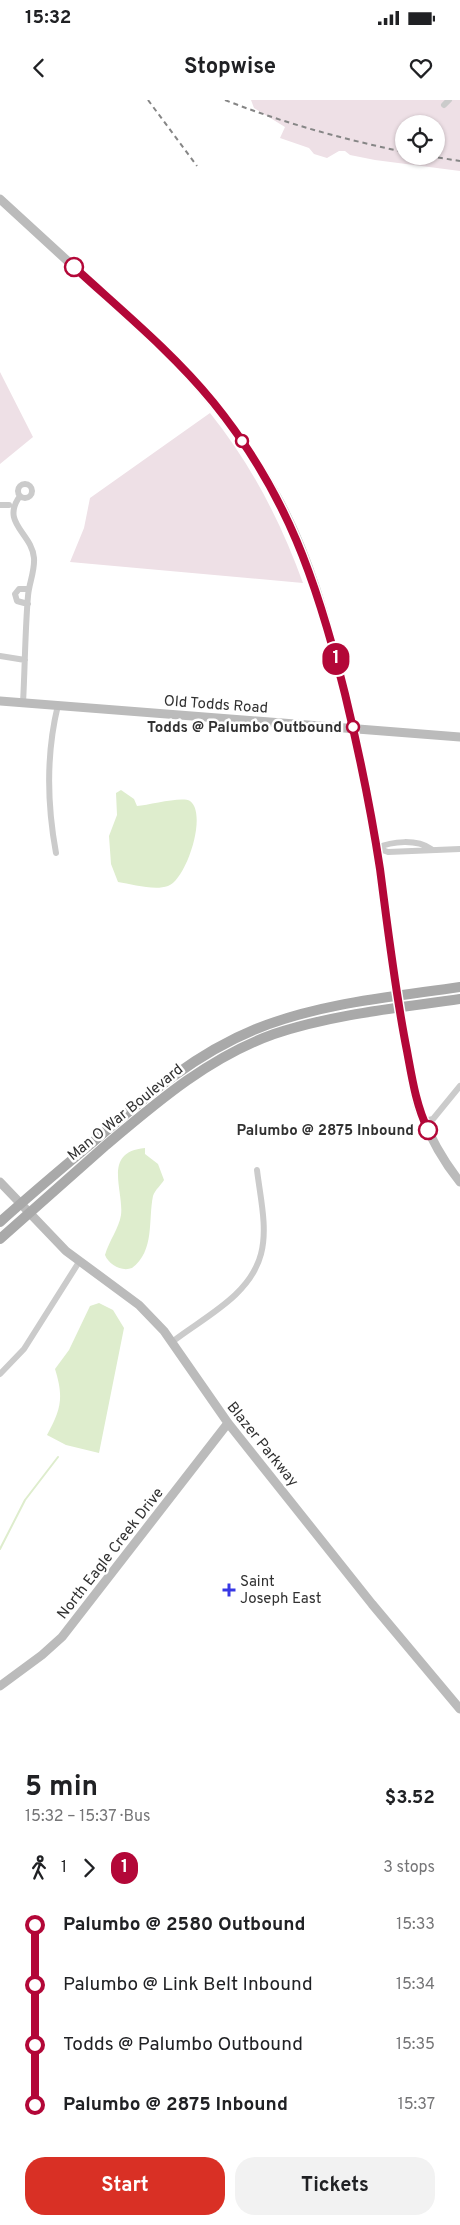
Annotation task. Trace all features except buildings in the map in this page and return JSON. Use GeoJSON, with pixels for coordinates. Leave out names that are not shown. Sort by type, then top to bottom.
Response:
{"type":"FeatureCollection","features":[{"type":"Feature","properties":{"kind":"main road","name":"Man O War Boulevard"},"geometry":{"type":"LineString","coordinates":[[0,1222],[150,1093],[185,1066],[220,1046],[256,1029],[293,1016],[328,1008],[460,987]]}},
{"type":"Feature","properties":{"kind":"main road","name":"Man O War Boulevard"},"geometry":{"type":"LineString","coordinates":[[0,1239],[154,1104],[186,1080],[219,1060],[264,1038],[290,1029],[333,1019],[460,999]]}},
{"type":"Feature","properties":{"kind":"street"},"geometry":{"type":"LineString","coordinates":[[0,199],[169,354],[212,401],[251,454],[278,500],[306,561],[328,630],[354,727],[377,848],[397,997],[417,1102],[438,1150],[460,1182]]}},
{"type":"Feature","properties":{"kind":"street"},"geometry":{"type":"LineString","coordinates":[[20,496],[9,505],[7,511],[8,521],[30,548],[34,558],[29,589],[23,703]]}},
{"type":"Feature","properties":{"kind":"street"},"geometry":{"type":"LineString","coordinates":[[0,505],[9,505]]}},
{"type":"Feature","properties":{"kind":"street"},"geometry":{"type":"LineString","coordinates":[[28,604],[17,601],[15,594],[19,589],[29,589]]}},
{"type":"Feature","properties":{"kind":"street"},"geometry":{"type":"LineString","coordinates":[[0,656],[25,660]]}},
{"type":"Feature","properties":{"kind":"street","name":"Old Todds Road"},"geometry":{"type":"LineString","coordinates":[[0,701],[354,727],[460,737]]}},
{"type":"Feature","properties":{"kind":"street"},"geometry":{"type":"LineString","coordinates":[[56,853],[49,780],[51,739],[58,705]]}},
{"type":"Feature","properties":{"kind":"street"},"geometry":{"type":"LineString","coordinates":[[377,848],[387,843],[424,844],[431,848],[460,848]]}},
{"type":"Feature","properties":{"kind":"street"},"geometry":{"type":"LineString","coordinates":[[424,1121],[433,1119],[460,1086]]}},
{"type":"Feature","properties":{"kind":"street"},"geometry":{"type":"LineString","coordinates":[[172,1342],[235,1296],[248,1282],[258,1265],[262,1253],[263,1219],[257,1170]]}},
{"type":"Feature","properties":{"kind":"street","name":"Blazer Parkway"},"geometry":{"type":"LineString","coordinates":[[0,1182],[79,1262],[139,1305],[172,1342],[201,1387],[228,1423],[372,1604],[460,1709]]}},
{"type":"Feature","properties":{"kind":"street"},"geometry":{"type":"LineString","coordinates":[[0,1374],[24,1349],[79,1262]]}},
{"type":"Feature","properties":{"kind":"street","name":"North Eagle Creek Drive"},"geometry":{"type":"LineString","coordinates":[[0,1686],[42,1655],[62,1637],[228,1423]]}},
{"type":"Feature","properties":{"kind":"shaded area"},"geometry":{"type":"Polygon","coordinates":[[[251,100],[460,100],[460,171],[414,165],[445,165],[445,115],[395,115],[395,163],[350,155],[345,151],[339,151],[327,158],[314,154],[309,148],[280,138],[285,127],[254,108],[251,100]]]}},
{"type":"Feature","properties":{"kind":"shaded area"},"geometry":{"type":"Polygon","coordinates":[[[0,372],[33,437],[0,464],[0,372]]]}},
{"type":"Feature","properties":{"kind":"shaded area"},"geometry":{"type":"Polygon","coordinates":[[[210,413],[239,453],[264,494],[285,538],[303,583],[70,562],[84,528],[90,498],[210,413]]]}},
{"type":"Feature","properties":{"kind":"shaded area"},"geometry":{"type":"Polygon","coordinates":[[[121,790],[134,799],[137,806],[173,800],[186,800],[190,801],[195,808],[197,819],[193,846],[182,872],[168,886],[150,887],[118,882],[111,864],[109,836],[117,815],[116,793],[121,790]]]}},
{"type":"Feature","properties":{"kind":"shaded area"},"geometry":{"type":"Polygon","coordinates":[[[145,1148],[145,1154],[158,1164],[164,1180],[153,1196],[149,1235],[144,1253],[132,1268],[124,1269],[113,1265],[105,1255],[121,1215],[119,1164],[132,1151],[145,1148]]]}},
{"type":"Feature","properties":{"kind":"shaded area"},"geometry":{"type":"Polygon","coordinates":[[[99,1303],[113,1310],[124,1328],[99,1453],[66,1445],[47,1435],[60,1403],[60,1388],[55,1369],[69,1350],[90,1306],[99,1303]]]}},
{"type":"Feature","properties":{"kind":"waterway"},"geometry":{"type":"LineString","coordinates":[[0,1549],[25,1500],[58,1457]]}},
{"type":"Feature","properties":{"kind":"railway"},"geometry":{"type":"LineString","coordinates":[[148,100],[197,166]]}},
{"type":"Feature","properties":{"kind":"railway"},"geometry":{"type":"LineString","coordinates":[[225,100],[313,130],[395,150]]}},
{"type":"Feature","properties":{"kind":"railway"},"geometry":{"type":"LineString","coordinates":[[445,159],[460,161]]}},
{"type":"Feature","properties":{"kind":"bus line","name":"1"},"geometry":{"type":"LineString","coordinates":[[74,267],[169,354],[212,401],[256,461],[278,500],[298,542],[314,583],[337,660],[356,737],[377,848],[401,1021],[417,1102],[428,1130]]}},
{"type":"Feature","properties":{"kind":"place","name":"Todds @ Palumbo Outbound"},"geometry":{"type":"Point","coordinates":[353,727]}},
{"type":"Feature","properties":{"kind":"place","name":"Palumbo @ 2875 Inbound"},"geometry":{"type":"Point","coordinates":[428,1130]}},
{"type":"Feature","properties":{"kind":"place","name":"Saint Joseph East"},"geometry":{"type":"Point","coordinates":[229,1590]}}]}
